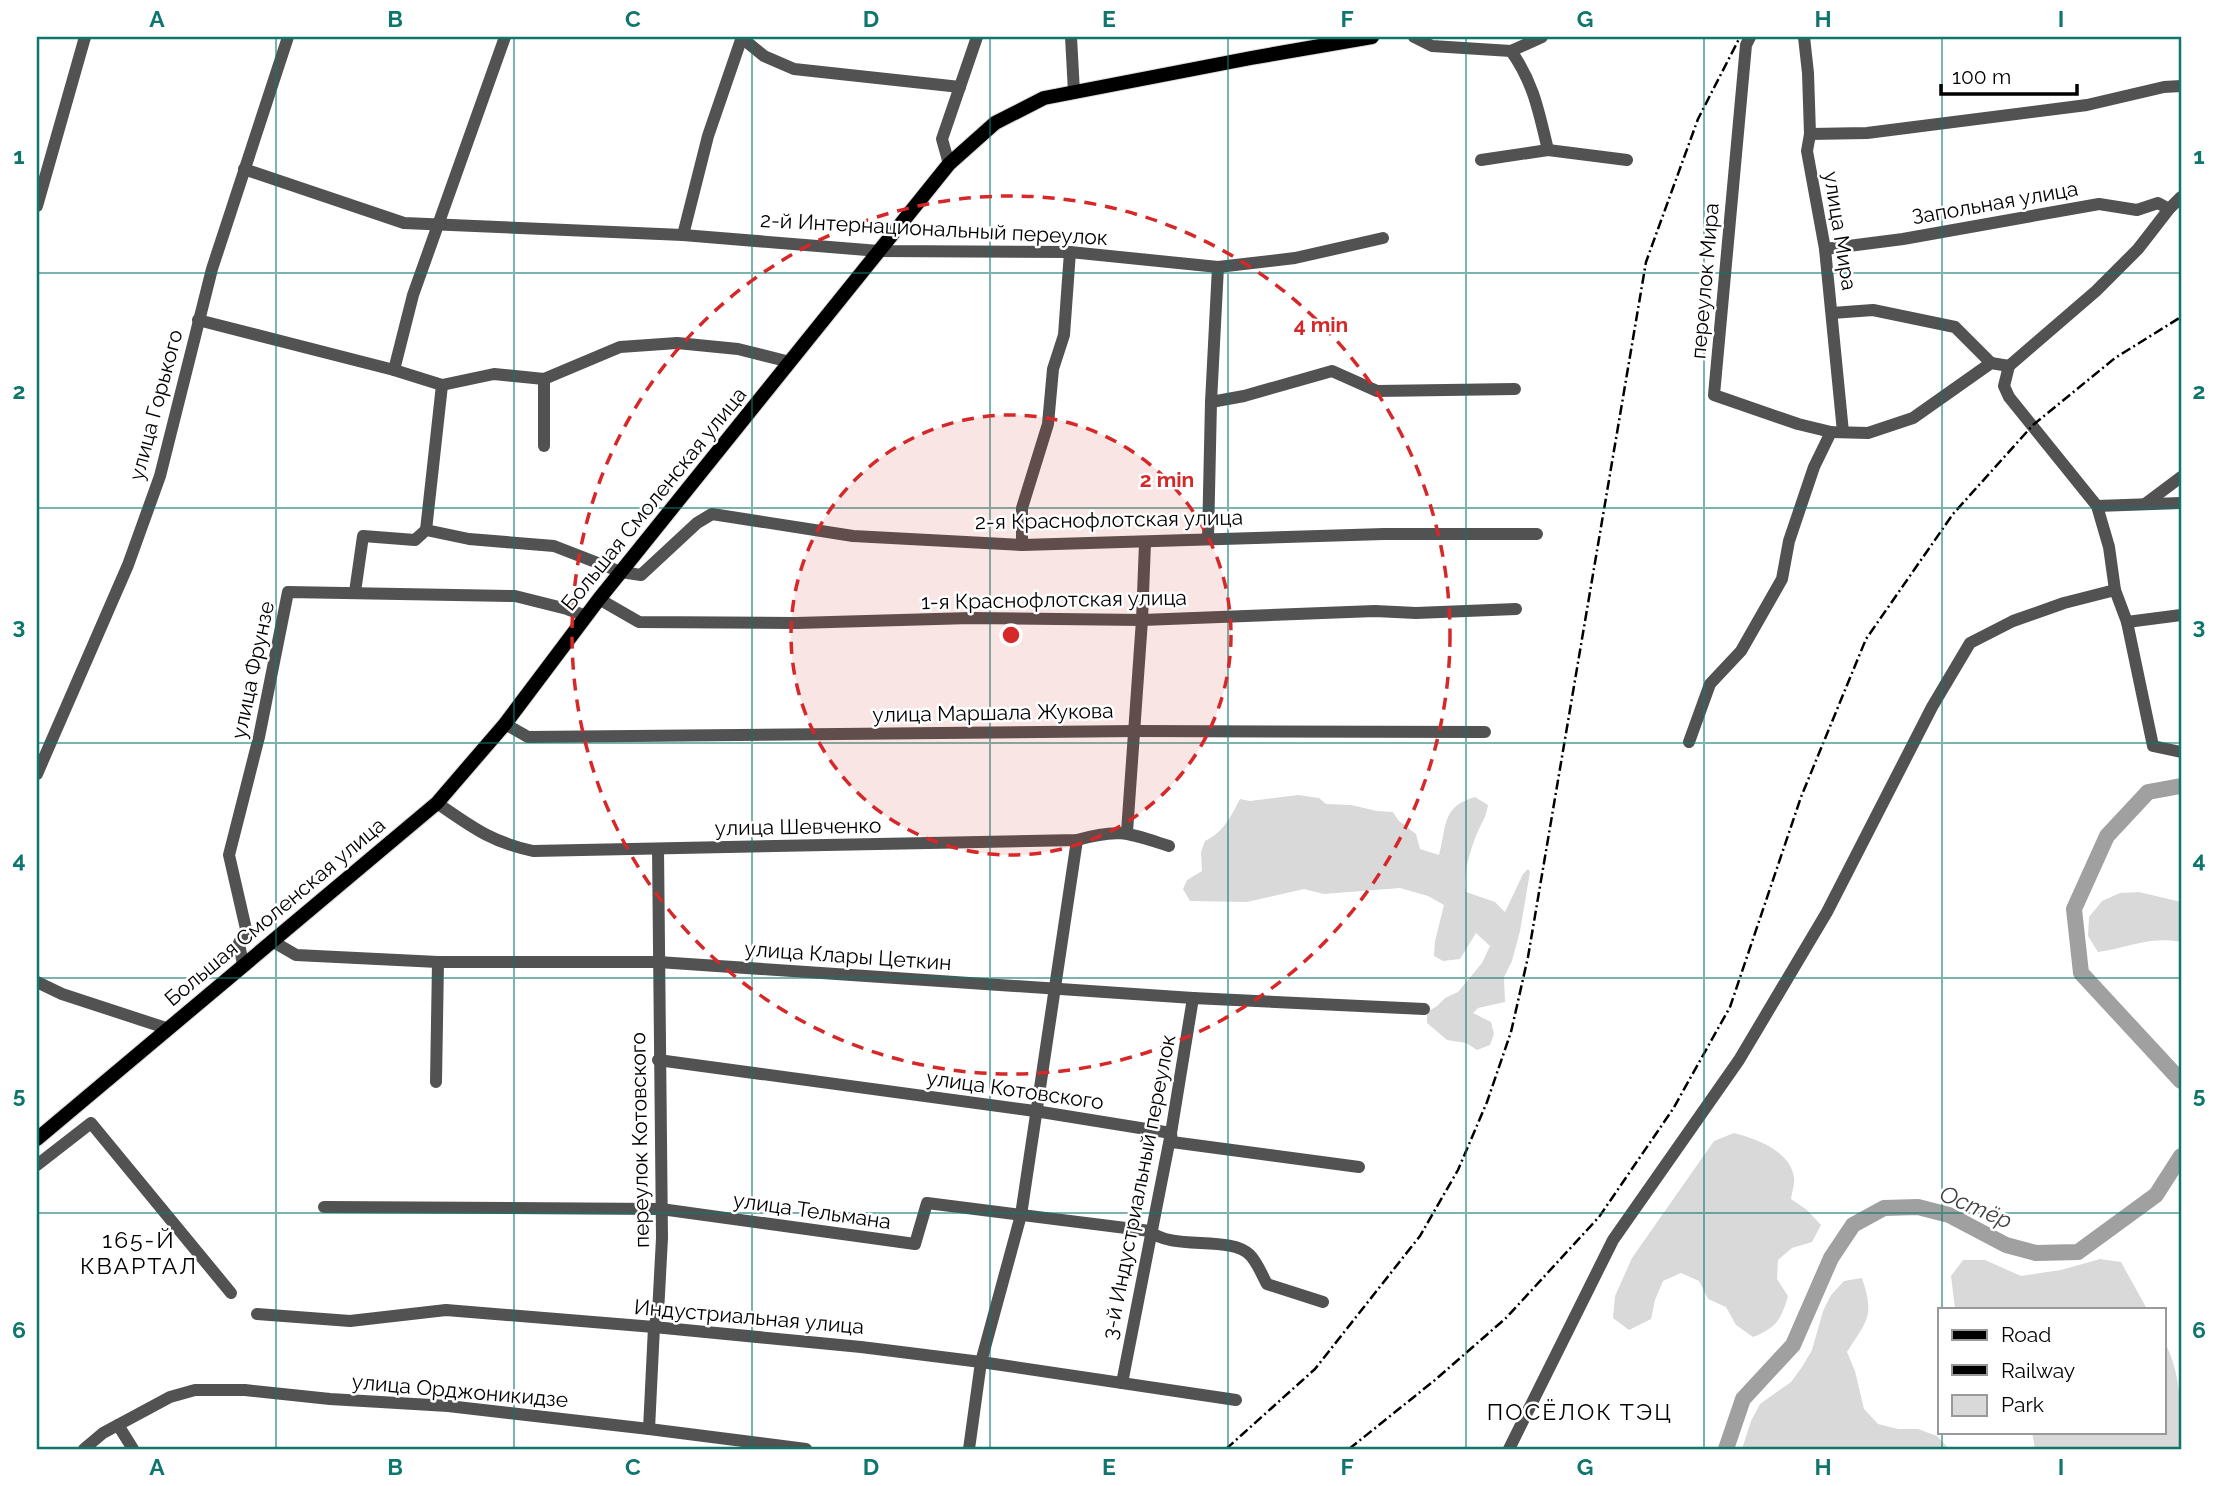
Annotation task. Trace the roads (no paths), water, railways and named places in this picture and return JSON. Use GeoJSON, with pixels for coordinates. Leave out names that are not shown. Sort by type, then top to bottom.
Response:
{"type":"FeatureCollection","features":[{"type":"Feature","properties":{"kind":"main road","name":"Большая Смоленская улица"},"geometry":{"type":"LineString","coordinates":[[37,1139],[437,803],[505,724],[599,599],[949,164],[995,124],[1044,98],[1372,37]]}},
{"type":"Feature","properties":{"kind":"street"},"geometry":{"type":"LineString","coordinates":[[37,206],[85,37]]}},
{"type":"Feature","properties":{"kind":"street","name":"улица Горького"},"geometry":{"type":"LineString","coordinates":[[37,774],[128,565],[160,476],[212,269],[288,37]]}},
{"type":"Feature","properties":{"kind":"street"},"geometry":{"type":"LineString","coordinates":[[394,370],[413,295],[505,37]]}},
{"type":"Feature","properties":{"kind":"street"},"geometry":{"type":"LineString","coordinates":[[683,235],[708,136],[742,37],[764,55],[794,69],[960,86]]}},
{"type":"Feature","properties":{"kind":"street"},"geometry":{"type":"LineString","coordinates":[[949,164],[942,139],[977,37]]}},
{"type":"Feature","properties":{"kind":"street"},"geometry":{"type":"LineString","coordinates":[[1071,37],[1074,92]]}},
{"type":"Feature","properties":{"kind":"street"},"geometry":{"type":"LineString","coordinates":[[1414,37],[1433,47],[1511,51],[1542,37]]}},
{"type":"Feature","properties":{"kind":"street","name":"переулок Мира"},"geometry":{"type":"LineString","coordinates":[[1750,37],[1746,45],[1714,395],[1798,424],[1837,432]]}},
{"type":"Feature","properties":{"kind":"street","name":"улица Мира"},"geometry":{"type":"LineString","coordinates":[[1804,37],[1810,134],[1807,151],[1825,249],[1832,313],[1837,432]]}},
{"type":"Feature","properties":{"kind":"street"},"geometry":{"type":"LineString","coordinates":[[1511,51],[1528,79],[1548,150]]}},
{"type":"Feature","properties":{"kind":"street"},"geometry":{"type":"LineString","coordinates":[[1810,134],[1867,133],[2087,105],[2164,87],[2181,86]]}},
{"type":"Feature","properties":{"kind":"street"},"geometry":{"type":"LineString","coordinates":[[1480,160],[1548,150],[1627,160]]}},
{"type":"Feature","properties":{"kind":"street","name":"2-й Интернациональный переулок"},"geometry":{"type":"LineString","coordinates":[[244,169],[404,223],[683,235],[879,251],[1070,252],[1218,267],[1295,258],[1383,238]]}},
{"type":"Feature","properties":{"kind":"street"},"geometry":{"type":"LineString","coordinates":[[2181,197],[2138,249],[2096,291],[2009,366],[2004,386],[2009,397],[2097,506],[2109,547],[2115,590],[2127,622],[2153,746],[2181,752]]}},
{"type":"Feature","properties":{"kind":"street","name":"Запольная улица"},"geometry":{"type":"LineString","coordinates":[[1825,249],[1903,239],[2099,204],[2137,210],[2158,203],[2169,209]]}},
{"type":"Feature","properties":{"kind":"street"},"geometry":{"type":"LineString","coordinates":[[1022,545],[1022,508],[1048,425],[1052,369],[1064,335],[1070,252]]}},
{"type":"Feature","properties":{"kind":"street"},"geometry":{"type":"LineString","coordinates":[[1208,540],[1218,267]]}},
{"type":"Feature","properties":{"kind":"street"},"geometry":{"type":"LineString","coordinates":[[1832,313],[1873,310],[1955,327],[1991,363],[2009,366]]}},
{"type":"Feature","properties":{"kind":"street"},"geometry":{"type":"LineString","coordinates":[[198,320],[394,370],[442,385],[494,374],[544,379],[620,347],[677,343],[738,349],[790,362]]}},
{"type":"Feature","properties":{"kind":"street"},"geometry":{"type":"LineString","coordinates":[[1689,742],[1710,684],[1741,651],[1782,579],[1789,541],[1814,467],[1837,432],[1868,433],[1913,418],[1991,363]]}},
{"type":"Feature","properties":{"kind":"street"},"geometry":{"type":"LineString","coordinates":[[1211,402],[1244,396],[1332,371],[1377,391],[1515,389]]}},
{"type":"Feature","properties":{"kind":"street"},"geometry":{"type":"LineString","coordinates":[[544,379],[544,446]]}},
{"type":"Feature","properties":{"kind":"street"},"geometry":{"type":"LineString","coordinates":[[355,592],[363,536],[415,540],[426,530],[442,385]]}},
{"type":"Feature","properties":{"kind":"street"},"geometry":{"type":"LineString","coordinates":[[2144,504],[2181,477]]}},
{"type":"Feature","properties":{"kind":"street"},"geometry":{"type":"LineString","coordinates":[[2097,506],[2181,503]]}},
{"type":"Feature","properties":{"kind":"street","name":"2-я Краснофлотская улица"},"geometry":{"type":"LineString","coordinates":[[621,572],[640,575],[697,523],[712,514],[853,536],[1022,545],[1384,534],[1537,534]]}},
{"type":"Feature","properties":{"kind":"street"},"geometry":{"type":"LineString","coordinates":[[426,530],[469,539],[554,546],[621,572]]}},
{"type":"Feature","properties":{"kind":"street"},"geometry":{"type":"LineString","coordinates":[[1127,832],[1143,621],[1145,543]]}},
{"type":"Feature","properties":{"kind":"street"},"geometry":{"type":"LineString","coordinates":[[1509,1449],[1614,1240],[1746,1049],[1827,912],[1932,706],[1970,643],[2013,621],[2064,603],[2115,590]]}},
{"type":"Feature","properties":{"kind":"street","name":"улица Фрунзе"},"geometry":{"type":"LineString","coordinates":[[243,965],[239,943],[246,929],[229,855],[259,737],[288,592],[515,596],[586,616]]}},
{"type":"Feature","properties":{"kind":"street","name":"1-я Краснофлотская улица"},"geometry":{"type":"LineString","coordinates":[[599,599],[639,622],[810,623],[971,618],[1143,621],[1375,611],[1416,613],[1516,609]]}},
{"type":"Feature","properties":{"kind":"street"},"geometry":{"type":"LineString","coordinates":[[2127,622],[2181,615]]}},
{"type":"Feature","properties":{"kind":"street","name":"улица Маршала Жукова"},"geometry":{"type":"LineString","coordinates":[[505,724],[528,737],[1135,731],[1485,733]]}},
{"type":"Feature","properties":{"kind":"street","name":"улица Шевченко"},"geometry":{"type":"LineString","coordinates":[[437,803],[481,833],[507,845],[533,851],[1077,840],[1103,833],[1127,832],[1169,846]]}},
{"type":"Feature","properties":{"kind":"street"},"geometry":{"type":"LineString","coordinates":[[969,1449],[981,1362],[1021,1215],[1077,840]]}},
{"type":"Feature","properties":{"kind":"street","name":"переулок Котовского"},"geometry":{"type":"LineString","coordinates":[[649,1429],[654,1327],[658,1313],[661,1209],[658,849]]}},
{"type":"Feature","properties":{"kind":"street","name":"улица Клары Цеткин"},"geometry":{"type":"LineString","coordinates":[[272,941],[296,955],[438,962],[658,962],[1193,998],[1424,1009]]}},
{"type":"Feature","properties":{"kind":"street"},"geometry":{"type":"LineString","coordinates":[[436,1082],[438,962]]}},
{"type":"Feature","properties":{"kind":"street"},"geometry":{"type":"LineString","coordinates":[[37,982],[169,1030]]}},
{"type":"Feature","properties":{"kind":"street","name":"3-й Индустриальный переулок"},"geometry":{"type":"LineString","coordinates":[[1122,1383],[1171,1133],[1193,998]]}},
{"type":"Feature","properties":{"kind":"street","name":"улица Котовского"},"geometry":{"type":"LineString","coordinates":[[659,1060],[1035,1111],[1171,1133],[1172,1142],[1359,1167]]}},
{"type":"Feature","properties":{"kind":"street"},"geometry":{"type":"LineString","coordinates":[[37,1165],[91,1123],[231,1293]]}},
{"type":"Feature","properties":{"kind":"street","name":"улица Тельмана"},"geometry":{"type":"LineString","coordinates":[[324,1207],[661,1209],[915,1244],[927,1203],[1150,1231],[1154,1235],[1184,1242],[1230,1246],[1250,1253],[1267,1283],[1323,1302]]}},
{"type":"Feature","properties":{"kind":"street","name":"Индустриальная улица"},"geometry":{"type":"LineString","coordinates":[[257,1314],[350,1321],[446,1310],[654,1327],[861,1347],[981,1362],[1236,1400]]}},
{"type":"Feature","properties":{"kind":"street","name":"улица Орджоникидзе"},"geometry":{"type":"LineString","coordinates":[[84,1449],[103,1433],[170,1397],[195,1390],[245,1390],[330,1399],[437,1405],[806,1449]]}},
{"type":"Feature","properties":{"kind":"street"},"geometry":{"type":"LineString","coordinates":[[118,1425],[133,1449]]}},
{"type":"Feature","properties":{"kind":"waterway","name":"Остёр"},"geometry":{"type":"LineString","coordinates":[[2181,786],[2148,792],[2107,836],[2074,909],[2081,973],[2181,1081]]}},
{"type":"Feature","properties":{"kind":"waterway","name":"Остёр"},"geometry":{"type":"LineString","coordinates":[[1726,1449],[1743,1399],[1793,1345],[1831,1258],[1853,1225],[1884,1208],[1918,1207],[1949,1215],[2006,1245],[2036,1253],[2078,1252],[2156,1195],[2181,1156]]}},
{"type":"Feature","properties":{"kind":"railway"},"geometry":{"type":"LineString","coordinates":[[1226,1449],[1315,1369],[1420,1236],[1458,1170],[1487,1102],[1511,1032],[1528,957],[1646,262],[1698,119],[1740,37]]}},
{"type":"Feature","properties":{"kind":"railway"},"geometry":{"type":"LineString","coordinates":[[1349,1449],[1435,1380],[1506,1318],[1599,1217],[1673,1109],[1730,1007],[1801,797],[1866,639],[1953,514],[2033,425],[2115,358],[2181,317]]}},
{"type":"Feature","properties":{"kind":"district","name":"165-Й КВАРТАЛ"},"geometry":{"type":"Point","coordinates":[139,1253]}},
{"type":"Feature","properties":{"kind":"district","name":"ПОСЁЛОК ТЭЦ"},"geometry":{"type":"Point","coordinates":[1580,1412]}}]}
